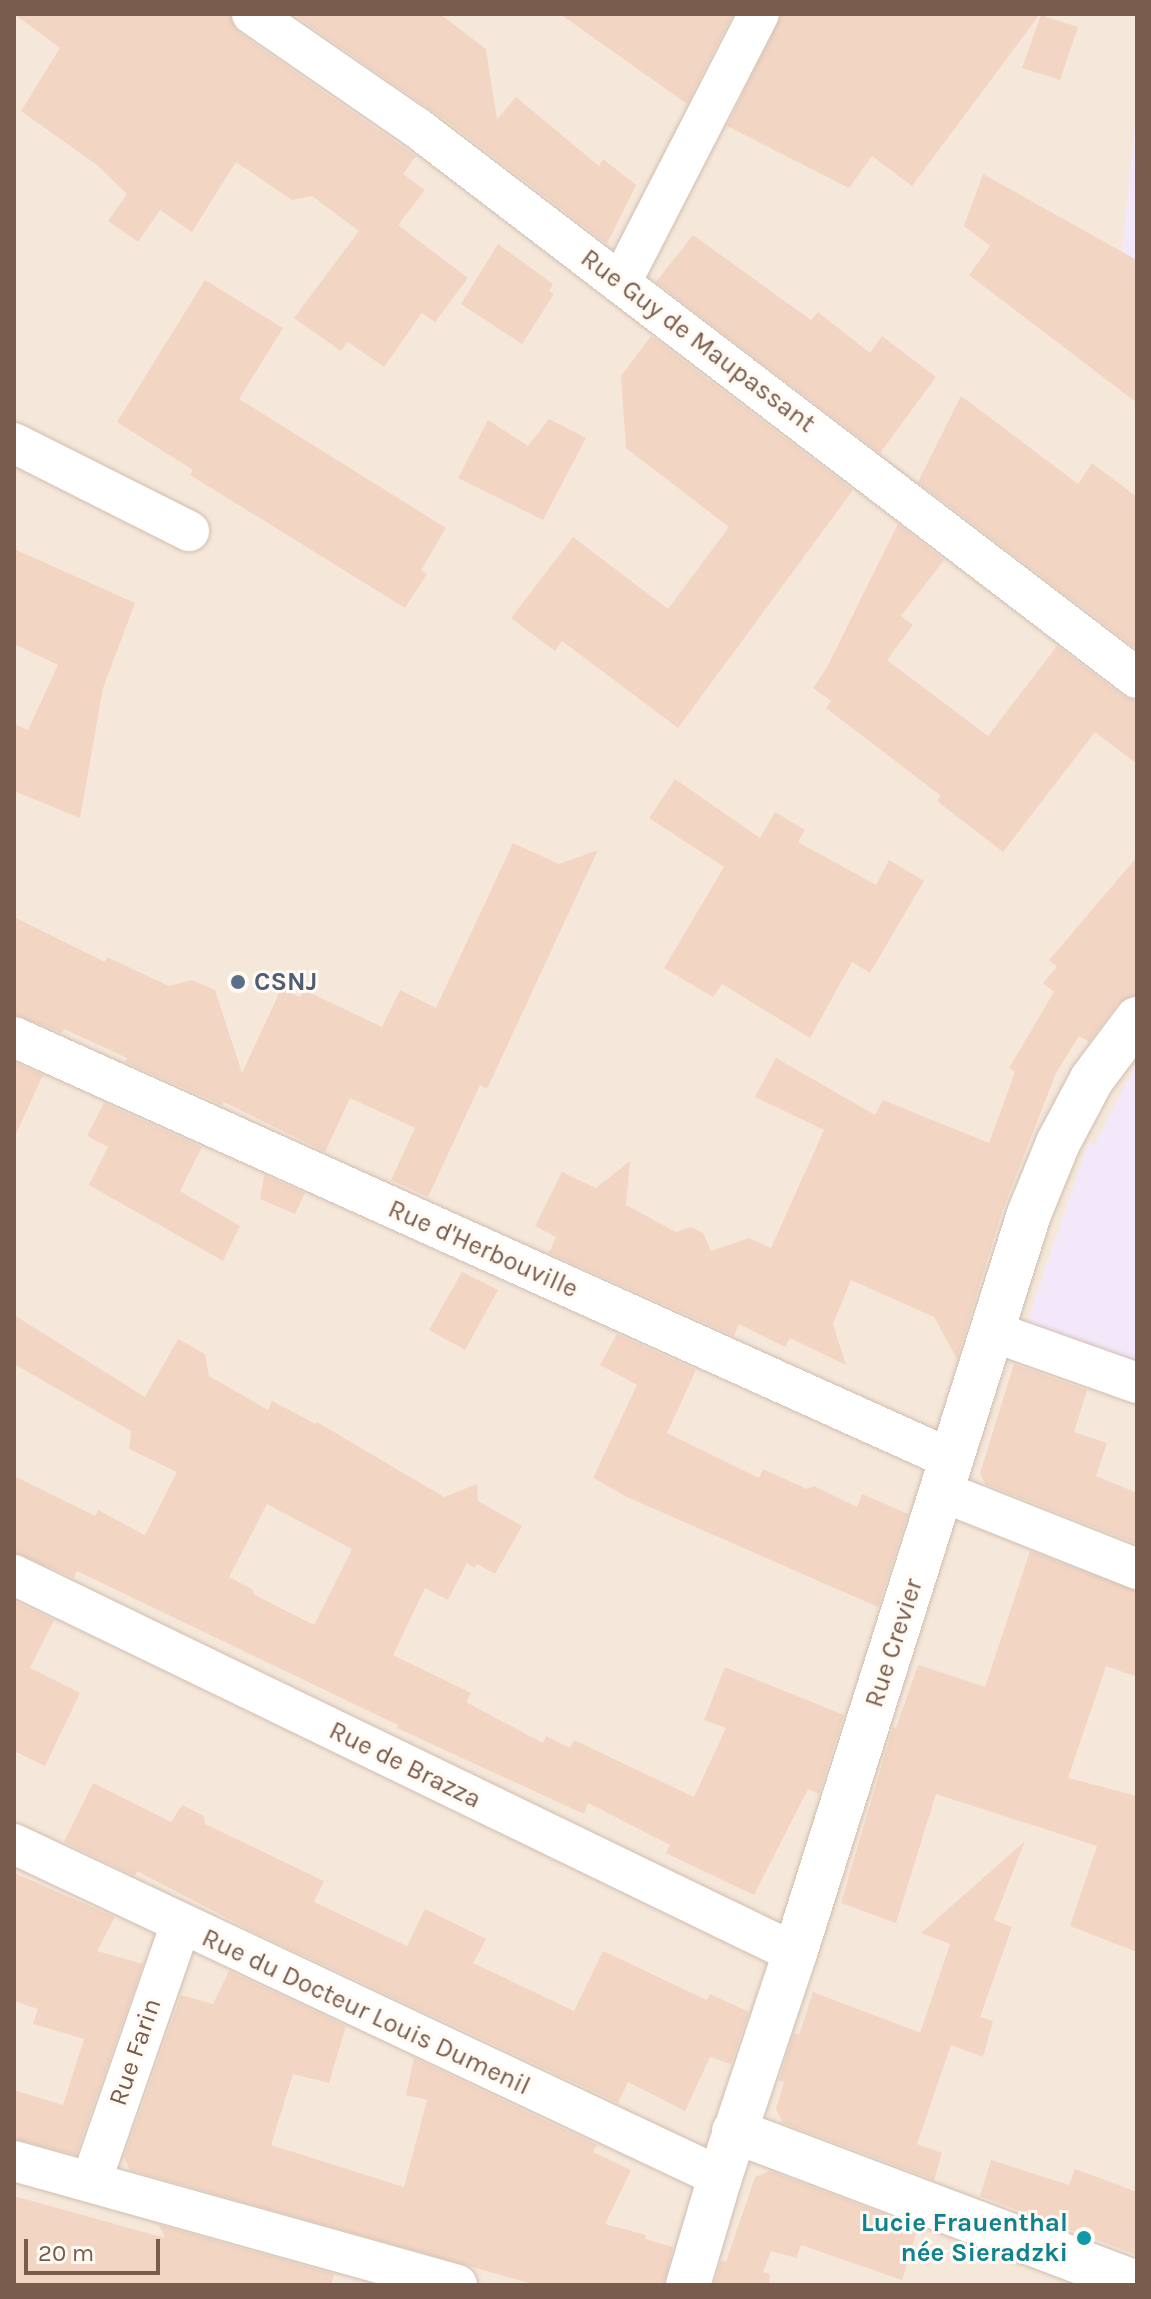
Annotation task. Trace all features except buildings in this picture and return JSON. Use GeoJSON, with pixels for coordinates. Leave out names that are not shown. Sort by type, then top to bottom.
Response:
{"type":"FeatureCollection","features":[{"type":"Feature","properties":{"kind":"street","name":"Rue Guy de Maupassant"},"geometry":{"type":"LineString","coordinates":[[252,14],[416,127],[1137,678]]}},
{"type":"Feature","properties":{"kind":"street"},"geometry":{"type":"LineString","coordinates":[[621,282],[759,14]]}},
{"type":"Feature","properties":{"kind":"street"},"geometry":{"type":"LineString","coordinates":[[14,443],[189,531]]}},
{"type":"Feature","properties":{"kind":"street","name":"Rue Crevier"},"geometry":{"type":"LineString","coordinates":[[688,2285],[734,2131],[795,1953],[1029,1214],[1058,1143],[1092,1079],[1137,1019]]}},
{"type":"Feature","properties":{"kind":"street","name":"Rue d'Herbouville"},"geometry":{"type":"LineString","coordinates":[[14,1037],[948,1476],[1137,1569]]}},
{"type":"Feature","properties":{"kind":"street"},"geometry":{"type":"LineString","coordinates":[[991,1331],[1137,1383]]}},
{"type":"Feature","properties":{"kind":"street","name":"Rue de Brazza"},"geometry":{"type":"LineString","coordinates":[[14,1575],[795,1953]]}},
{"type":"Feature","properties":{"kind":"street","name":"Rue du Docteur Louis Dumenil"},"geometry":{"type":"LineString","coordinates":[[14,1844],[720,2177]]}},
{"type":"Feature","properties":{"kind":"street","name":"Rue Farin"},"geometry":{"type":"LineString","coordinates":[[91,2182],[181,1924]]}},
{"type":"Feature","properties":{"kind":"street"},"geometry":{"type":"LineString","coordinates":[[734,2131],[1137,2283]]}},
{"type":"Feature","properties":{"kind":"street"},"geometry":{"type":"LineString","coordinates":[[14,2161],[457,2285]]}},
{"type":"Feature","properties":{"kind":"shaded area"},"geometry":{"type":"Polygon","coordinates":[[[14,14],[1137,14],[1137,2285],[14,2285],[14,14]]]}},
{"type":"Feature","properties":{"kind":"shaded area"},"geometry":{"type":"Polygon","coordinates":[[[1137,107],[1137,359],[1115,316],[1137,107]]]}},
{"type":"Feature","properties":{"kind":"shaded area"},"geometry":{"type":"Polygon","coordinates":[[[1137,1062],[1137,1369],[1026,1326],[1088,1143],[1095,1144],[1137,1062]]]}},
{"type":"Feature","properties":{"kind":"place","name":"CSNJ"},"geometry":{"type":"Point","coordinates":[238,982]}},
{"type":"Feature","properties":{"kind":"place","name":"Lucie Frauenthal née Sieradzki"},"geometry":{"type":"Point","coordinates":[1084,2238]}}]}
